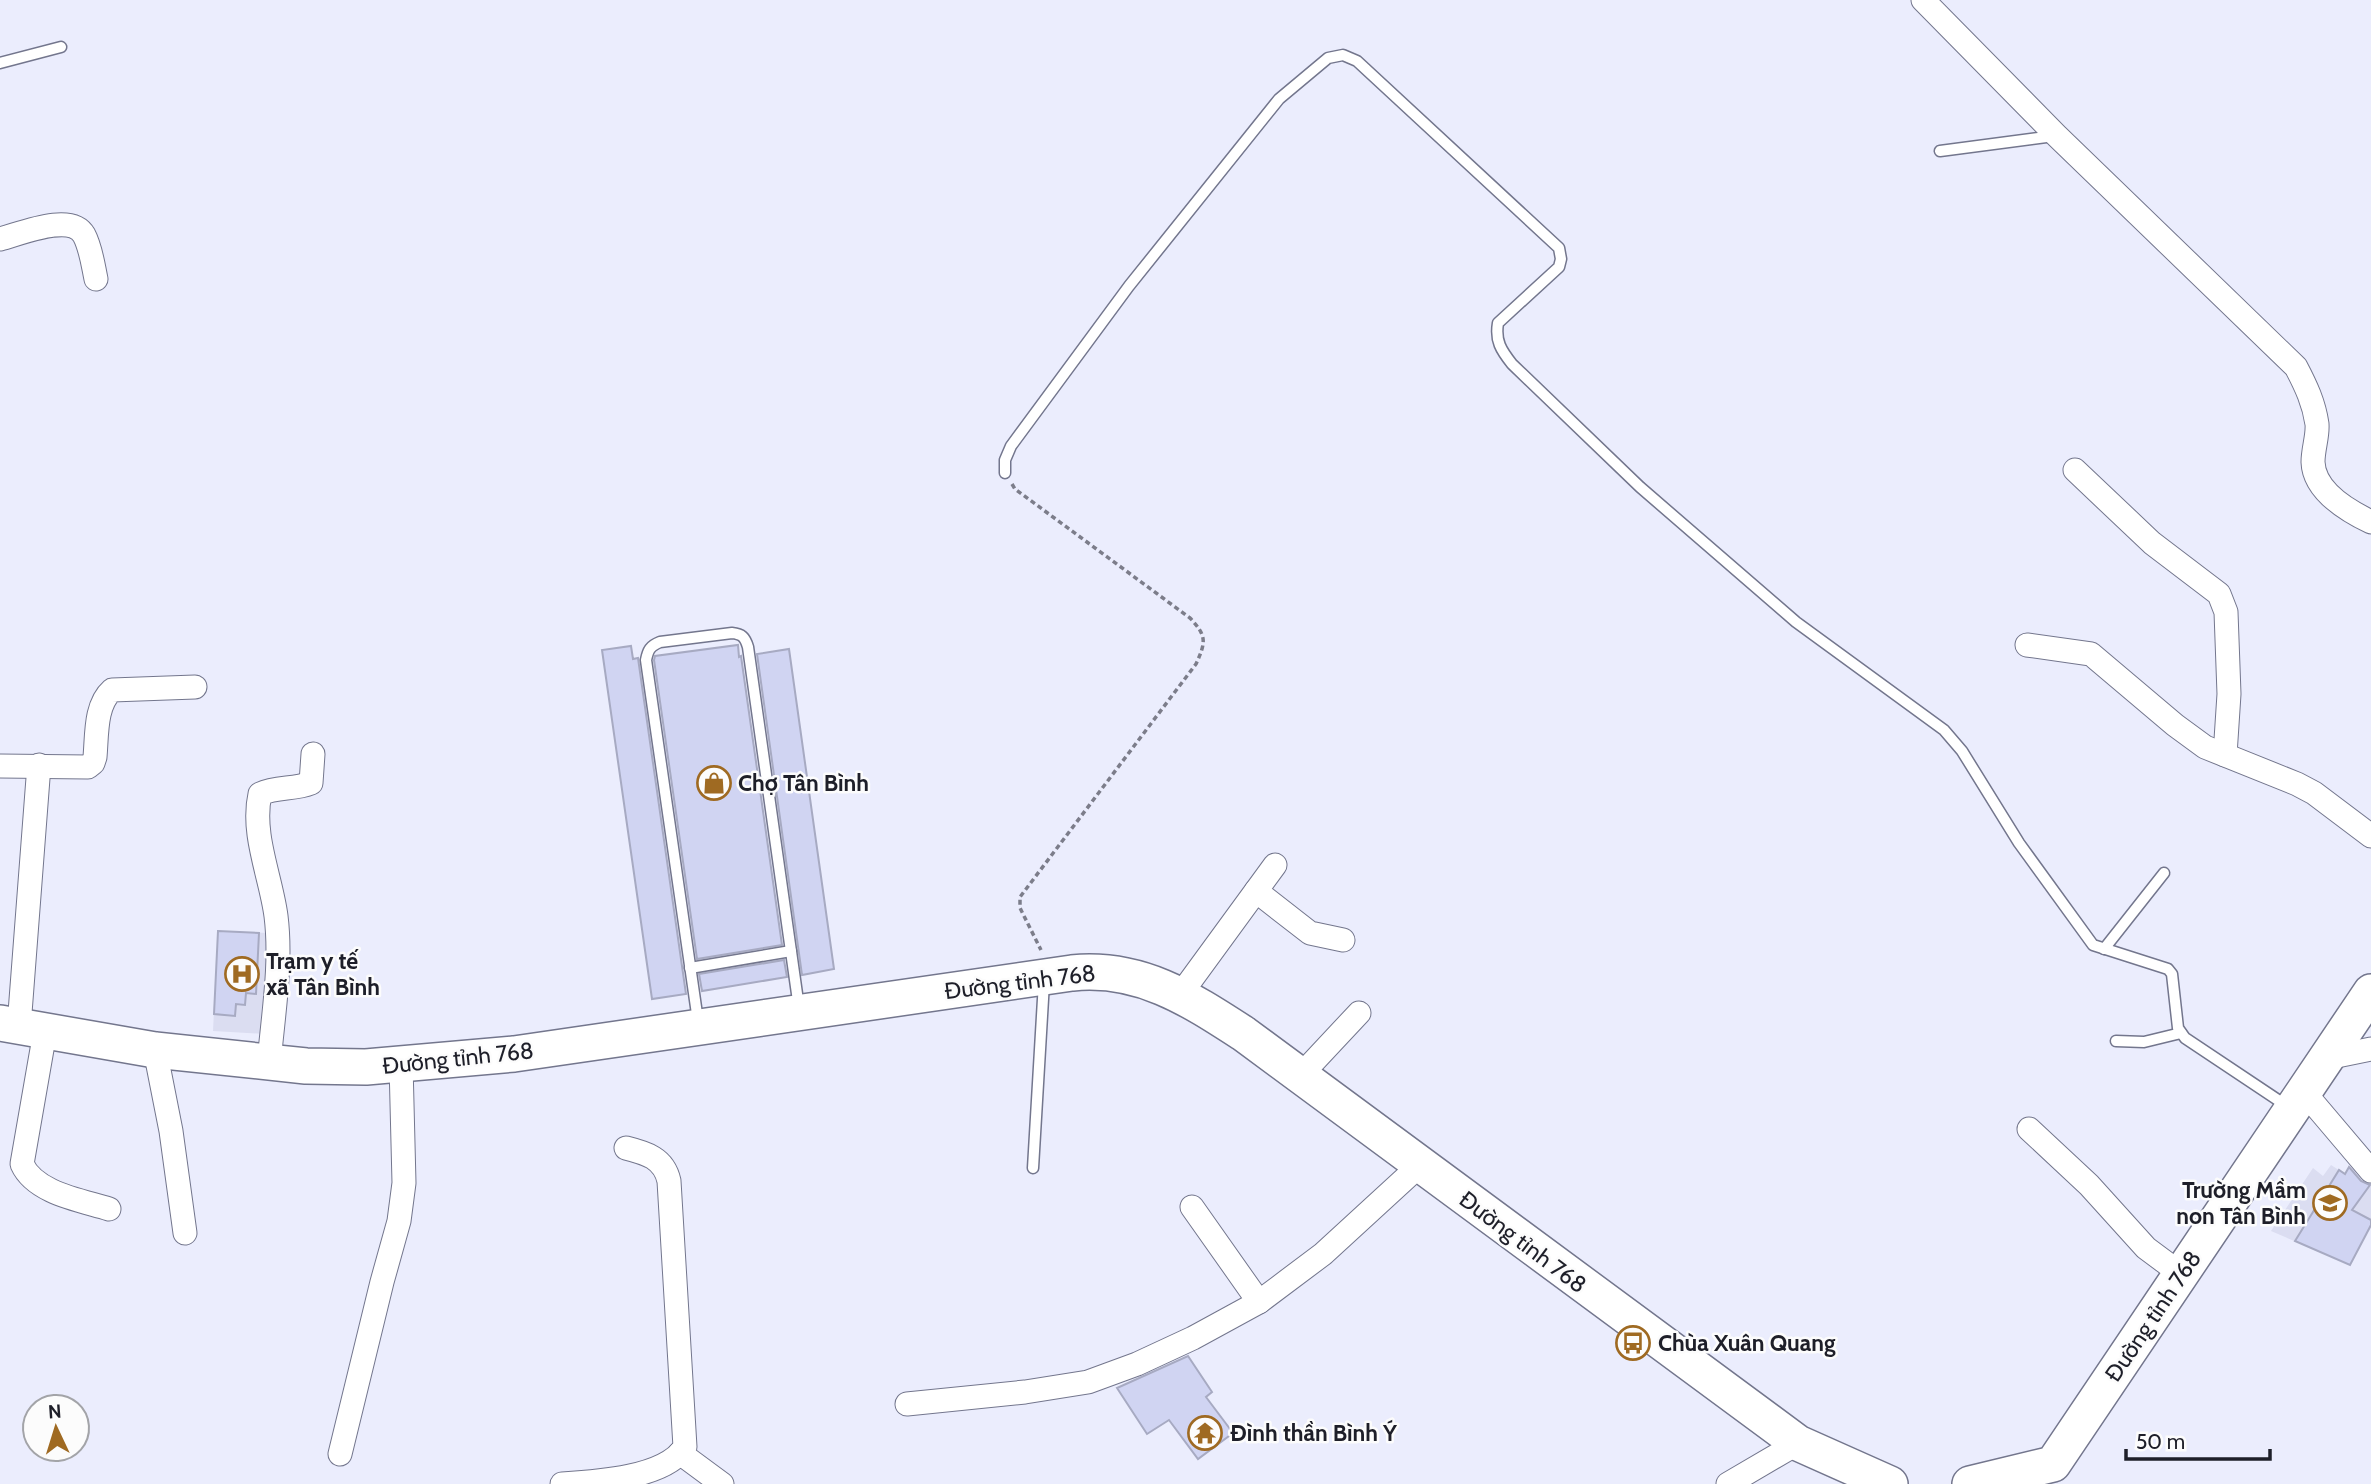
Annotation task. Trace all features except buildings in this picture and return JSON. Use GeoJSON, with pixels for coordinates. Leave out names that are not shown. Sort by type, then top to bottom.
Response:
{"type":"FeatureCollection","features":[{"type":"Feature","properties":{"kind":"main road","name":"Đường tỉnh 768"},"geometry":{"type":"LineString","coordinates":[[21,1027],[155,1050],[269,1062],[366,1067],[514,1054],[1095,970],[1137,978],[1180,995],[1244,1034],[1798,1443],[1890,1484]]}},
{"type":"Feature","properties":{"kind":"main road","name":"Đường tỉnh 768"},"geometry":{"type":"LineString","coordinates":[[1970,1484],[2048,1474],[2371,992]]}},
{"type":"Feature","properties":{"kind":"street"},"geometry":{"type":"LineString","coordinates":[[1923,0],[2057,136],[2296,367],[2311,396],[2317,427],[2313,461],[2320,486],[2358,516],[2371,522]]}},
{"type":"Feature","properties":{"kind":"street"},"geometry":{"type":"LineString","coordinates":[[0,239],[50,226],[76,226],[88,244],[96,279]]}},
{"type":"Feature","properties":{"kind":"street"},"geometry":{"type":"LineString","coordinates":[[2075,470],[2152,543],[2219,594],[2226,612],[2229,694],[2225,755]]}},
{"type":"Feature","properties":{"kind":"street"},"geometry":{"type":"LineString","coordinates":[[2027,645],[2091,654],[2205,747],[2314,793],[2371,836]]}},
{"type":"Feature","properties":{"kind":"street"},"geometry":{"type":"LineString","coordinates":[[0,766],[88,767],[93,764],[100,709],[104,697],[112,690],[195,687]]}},
{"type":"Feature","properties":{"kind":"street"},"geometry":{"type":"LineString","coordinates":[[269,1062],[277,930],[263,858],[257,806],[260,794],[273,788],[300,788],[311,783],[313,754]]}},
{"type":"Feature","properties":{"kind":"street"},"geometry":{"type":"LineString","coordinates":[[38,765],[21,1027],[22,1164],[27,1175],[45,1187],[109,1209]]}},
{"type":"Feature","properties":{"kind":"street"},"geometry":{"type":"LineString","coordinates":[[1180,995],[1275,865]]}},
{"type":"Feature","properties":{"kind":"street"},"geometry":{"type":"LineString","coordinates":[[1256,891],[1310,933],[1323,938],[1343,940]]}},
{"type":"Feature","properties":{"kind":"street"},"geometry":{"type":"LineString","coordinates":[[1300,1076],[1359,1013]]}},
{"type":"Feature","properties":{"kind":"street"},"geometry":{"type":"LineString","coordinates":[[2327,1058],[2371,1049]]}},
{"type":"Feature","properties":{"kind":"street"},"geometry":{"type":"LineString","coordinates":[[155,1050],[171,1130],[185,1233]]}},
{"type":"Feature","properties":{"kind":"street"},"geometry":{"type":"LineString","coordinates":[[340,1454],[399,1221],[404,1183],[401,1064]]}},
{"type":"Feature","properties":{"kind":"street"},"geometry":{"type":"LineString","coordinates":[[2298,1101],[2371,1171]]}},
{"type":"Feature","properties":{"kind":"street"},"geometry":{"type":"LineString","coordinates":[[2029,1129],[2088,1185],[2146,1248],[2181,1274]]}},
{"type":"Feature","properties":{"kind":"street"},"geometry":{"type":"LineString","coordinates":[[562,1484],[639,1474],[667,1462],[685,1447],[668,1181],[664,1167],[653,1157],[626,1148]]}},
{"type":"Feature","properties":{"kind":"street"},"geometry":{"type":"LineString","coordinates":[[907,1404],[1025,1392],[1088,1382],[1137,1364],[1193,1338],[1259,1302],[1323,1254],[1420,1165]]}},
{"type":"Feature","properties":{"kind":"street"},"geometry":{"type":"LineString","coordinates":[[1192,1207],[1259,1302]]}},
{"type":"Feature","properties":{"kind":"street"},"geometry":{"type":"LineString","coordinates":[[1728,1484],[1798,1443]]}},
{"type":"Feature","properties":{"kind":"street"},"geometry":{"type":"LineString","coordinates":[[680,1453],[722,1484]]}},
{"type":"Feature","properties":{"kind":"lane"},"geometry":{"type":"LineString","coordinates":[[0,63],[61,47]]}},
{"type":"Feature","properties":{"kind":"lane"},"geometry":{"type":"LineString","coordinates":[[1005,473],[1004,460],[1011,446],[1129,286],[1279,99],[1328,58],[1343,55],[1357,61],[1559,248],[1559,267],[1498,323],[1499,347],[1512,364],[1640,487],[1796,622],[1944,730],[1962,751],[2055,896],[2093,944],[2168,969],[2172,974],[2178,1028],[2185,1038],[2298,1101]]}},
{"type":"Feature","properties":{"kind":"lane"},"geometry":{"type":"LineString","coordinates":[[1940,151],[2057,136]]}},
{"type":"Feature","properties":{"kind":"lane"},"geometry":{"type":"LineString","coordinates":[[698,1027],[646,660],[648,650],[660,642],[732,633],[740,634],[746,639],[799,1013]]}},
{"type":"Feature","properties":{"kind":"lane"},"geometry":{"type":"LineString","coordinates":[[2104,949],[2164,873]]}},
{"type":"Feature","properties":{"kind":"lane"},"geometry":{"type":"LineString","coordinates":[[690,968],[791,951]]}},
{"type":"Feature","properties":{"kind":"lane"},"geometry":{"type":"LineString","coordinates":[[1033,1168],[1049,976]]}},
{"type":"Feature","properties":{"kind":"lane"},"geometry":{"type":"LineString","coordinates":[[2116,1041],[2144,1042],[2181,1033]]}},
{"type":"Feature","properties":{"kind":"path"},"geometry":{"type":"LineString","coordinates":[[1005,473],[1015,489],[1190,618],[1203,631],[1204,647],[1196,664],[1020,897],[1020,908],[1049,976]]}},
{"type":"Feature","properties":{"kind":"shaded area","name":"Trạm y tế xã Tân Bình"},"geometry":{"type":"Polygon","coordinates":[[[218,931],[270,933],[265,1034],[213,1031],[218,931]]]}},
{"type":"Feature","properties":{"kind":"shaded area","name":"Trường Mầm non Tân Bình"},"geometry":{"type":"Polygon","coordinates":[[[2354,1161],[2371,1181],[2371,1225],[2350,1265],[2271,1231],[2313,1168],[2323,1176],[2331,1165],[2345,1174],[2354,1161]]]}},
{"type":"Feature","properties":{"kind":"place","name":"Chợ Tân Bình"},"geometry":{"type":"Point","coordinates":[714,783]}},
{"type":"Feature","properties":{"kind":"place","name":"Trạm y tế xã Tân Bình"},"geometry":{"type":"Point","coordinates":[242,974]}},
{"type":"Feature","properties":{"kind":"place","name":"Trường Mầm non Tân Bình"},"geometry":{"type":"Point","coordinates":[2330,1203]}},
{"type":"Feature","properties":{"kind":"place","name":"Chùa Xuân Quang"},"geometry":{"type":"Point","coordinates":[1633,1343]}},
{"type":"Feature","properties":{"kind":"place","name":"Đình thần Bình Ý"},"geometry":{"type":"Point","coordinates":[1205,1433]}}]}
